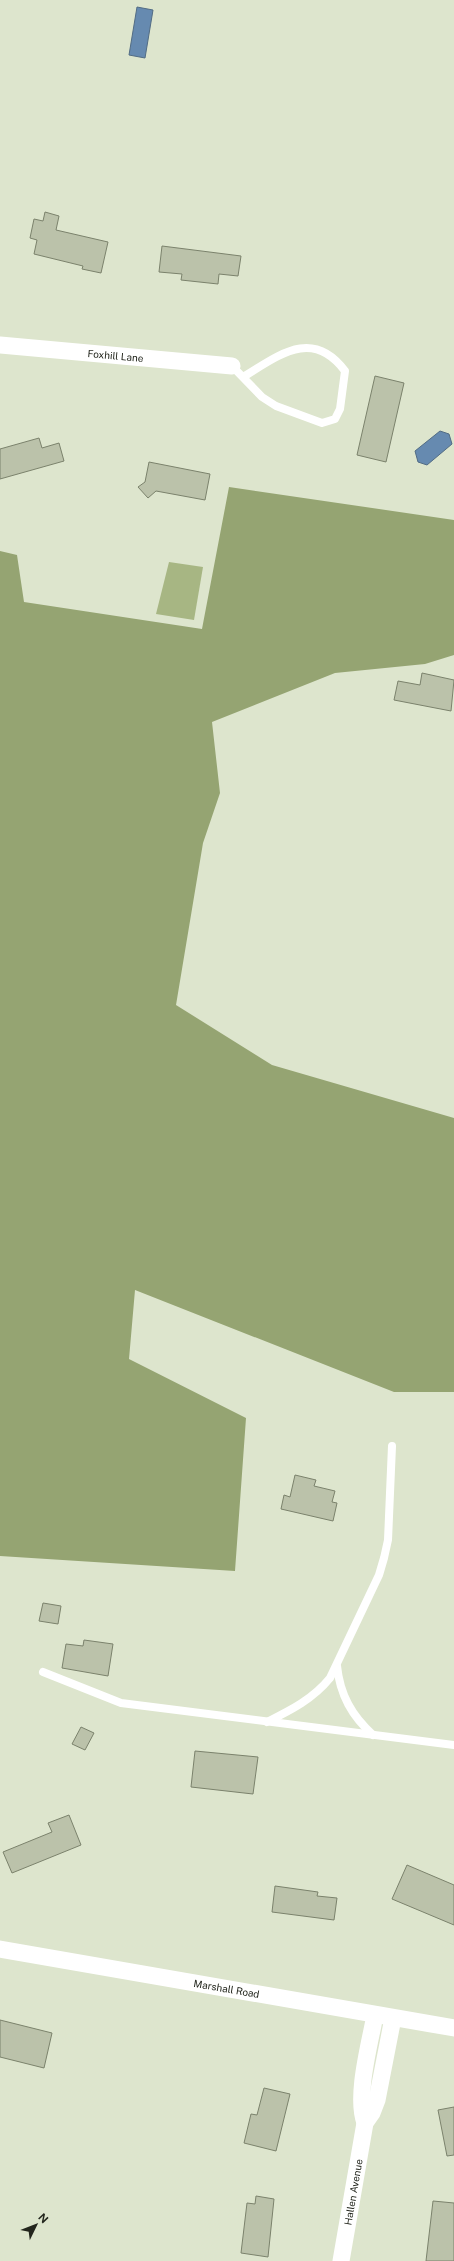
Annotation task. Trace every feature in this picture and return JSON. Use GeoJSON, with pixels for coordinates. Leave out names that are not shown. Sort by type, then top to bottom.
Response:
{"type":"FeatureCollection","features":[{"type":"Feature","properties":{"kind":"street","name":"Foxhill Lane"},"geometry":{"type":"LineString","coordinates":[[0,345],[237,371]]}},
{"type":"Feature","properties":{"kind":"street","name":"Marshall Road"},"geometry":{"type":"LineString","coordinates":[[0,1949],[454,2028]]}},
{"type":"Feature","properties":{"kind":"street","name":"Hallen Avenue"},"geometry":{"type":"LineString","coordinates":[[341,2261],[365,2123],[361,2097],[375,2015]]}},
{"type":"Feature","properties":{"kind":"street","name":"Hallen Avenue"},"geometry":{"type":"LineString","coordinates":[[365,2123],[372,2113],[377,2100],[393,2018]]}},
{"type":"Feature","properties":{"kind":"lane"},"geometry":{"type":"LineString","coordinates":[[313,348],[336,360],[345,371],[340,409],[335,419],[322,423],[276,406],[262,397],[237,371],[288,350],[313,348]]}},
{"type":"Feature","properties":{"kind":"lane"},"geometry":{"type":"LineString","coordinates":[[266,1722],[306,1700],[320,1690],[337,1666],[384,1558],[388,1540],[392,1446]]}},
{"type":"Feature","properties":{"kind":"lane"},"geometry":{"type":"LineString","coordinates":[[337,1666],[342,1694],[348,1706],[372,1735]]}},
{"type":"Feature","properties":{"kind":"lane"},"geometry":{"type":"LineString","coordinates":[[44,1672],[120,1703],[454,1745]]}},
{"type":"Feature","properties":{"kind":"green space"},"geometry":{"type":"Polygon","coordinates":[[[229,487],[454,520],[454,655],[425,664],[335,673],[212,722],[220,793],[203,843],[176,1005],[272,1065],[454,1118],[454,1392],[394,1392],[135,1290],[129,1359],[246,1418],[235,1571],[0,1556],[0,551],[17,555],[24,602],[202,629],[229,487]]]}},
{"type":"Feature","properties":{"kind":"green space"},"geometry":{"type":"Polygon","coordinates":[[[169,562],[203,567],[194,620],[156,614],[169,562]]]}},
{"type":"Feature","properties":{"kind":"water"},"geometry":{"type":"Polygon","coordinates":[[[137,7],[153,10],[145,58],[129,55],[137,7]]]}},
{"type":"Feature","properties":{"kind":"water"},"geometry":{"type":"Polygon","coordinates":[[[440,431],[449,434],[452,444],[427,465],[418,462],[415,451],[440,431]]]}},
{"type":"Feature","properties":{"kind":"building"},"geometry":{"type":"Polygon","coordinates":[[[45,212],[59,216],[56,230],[108,242],[101,273],[82,269],[83,266],[34,254],[37,240],[30,238],[34,219],[43,221],[45,212]]]}},
{"type":"Feature","properties":{"kind":"building"},"geometry":{"type":"Polygon","coordinates":[[[162,246],[241,256],[238,276],[219,274],[218,284],[181,280],[182,274],[159,272],[162,246]]]}},
{"type":"Feature","properties":{"kind":"building"},"geometry":{"type":"Polygon","coordinates":[[[375,376],[404,383],[386,462],[357,455],[375,376]]]}},
{"type":"Feature","properties":{"kind":"building"},"geometry":{"type":"Polygon","coordinates":[[[39,438],[42,448],[59,443],[64,461],[0,479],[0,449],[39,438]]]}},
{"type":"Feature","properties":{"kind":"building"},"geometry":{"type":"Polygon","coordinates":[[[149,462],[210,474],[205,500],[156,491],[148,498],[138,487],[145,482],[149,462]]]}},
{"type":"Feature","properties":{"kind":"building"},"geometry":{"type":"Polygon","coordinates":[[[422,673],[454,680],[451,711],[394,700],[398,681],[420,685],[422,673]]]}},
{"type":"Feature","properties":{"kind":"building"},"geometry":{"type":"Polygon","coordinates":[[[295,1475],[316,1480],[314,1486],[335,1491],[332,1502],[337,1503],[333,1521],[281,1509],[284,1495],[290,1497],[295,1475]]]}},
{"type":"Feature","properties":{"kind":"building"},"geometry":{"type":"Polygon","coordinates":[[[43,1603],[61,1606],[58,1624],[39,1621],[43,1603]]]}},
{"type":"Feature","properties":{"kind":"building"},"geometry":{"type":"Polygon","coordinates":[[[84,1640],[113,1644],[108,1676],[62,1668],[66,1644],[83,1646],[84,1640]]]}},
{"type":"Feature","properties":{"kind":"building"},"geometry":{"type":"Polygon","coordinates":[[[81,1727],[94,1733],[85,1750],[72,1744],[81,1727]]]}},
{"type":"Feature","properties":{"kind":"building"},"geometry":{"type":"Polygon","coordinates":[[[195,1751],[258,1757],[253,1794],[191,1787],[195,1751]]]}},
{"type":"Feature","properties":{"kind":"building"},"geometry":{"type":"Polygon","coordinates":[[[69,1815],[81,1845],[12,1873],[3,1852],[52,1832],[48,1823],[69,1815]]]}},
{"type":"Feature","properties":{"kind":"building"},"geometry":{"type":"Polygon","coordinates":[[[407,1865],[454,1885],[454,1925],[392,1899],[407,1865]]]}},
{"type":"Feature","properties":{"kind":"building"},"geometry":{"type":"Polygon","coordinates":[[[275,1886],[318,1892],[317,1896],[337,1898],[334,1920],[272,1912],[275,1886]]]}},
{"type":"Feature","properties":{"kind":"building"},"geometry":{"type":"Polygon","coordinates":[[[0,2020],[52,2033],[44,2068],[0,2057],[0,2020]]]}},
{"type":"Feature","properties":{"kind":"building"},"geometry":{"type":"Polygon","coordinates":[[[264,2088],[290,2094],[276,2151],[244,2143],[251,2114],[257,2115],[264,2088]]]}},
{"type":"Feature","properties":{"kind":"building"},"geometry":{"type":"Polygon","coordinates":[[[454,2107],[454,2155],[447,2156],[438,2110],[454,2107]]]}},
{"type":"Feature","properties":{"kind":"building"},"geometry":{"type":"Polygon","coordinates":[[[256,2196],[274,2199],[268,2257],[241,2253],[247,2203],[255,2204],[256,2196]]]}},
{"type":"Feature","properties":{"kind":"building"},"geometry":{"type":"Polygon","coordinates":[[[433,2201],[454,2203],[454,2261],[426,2261],[433,2201]]]}}]}
